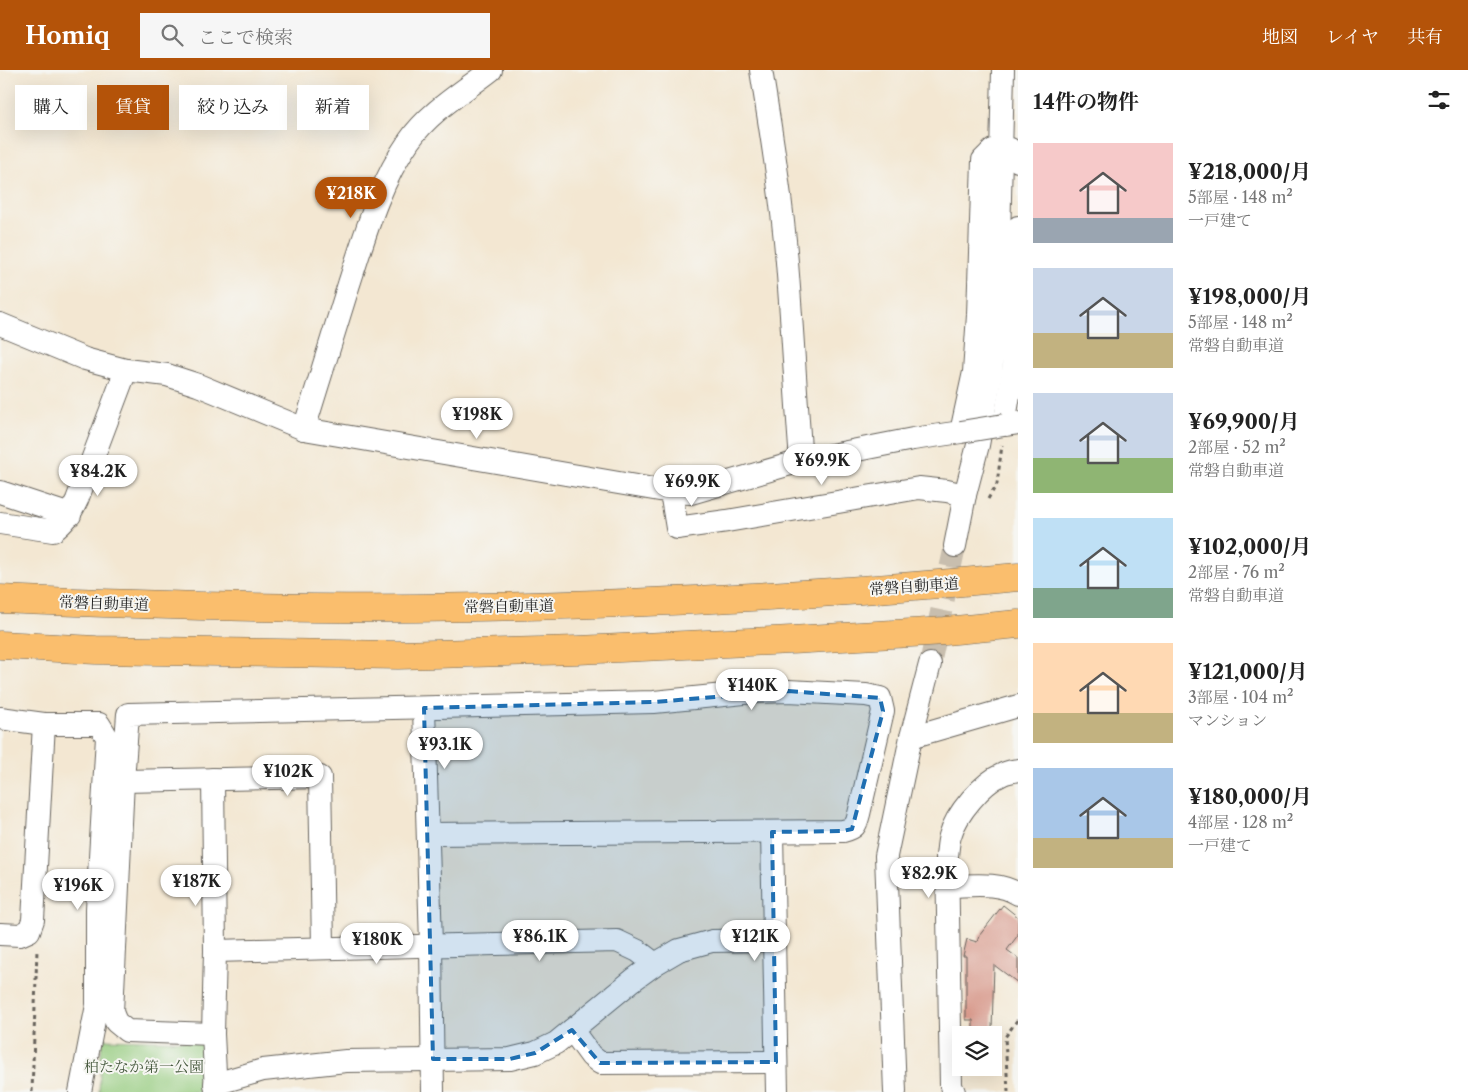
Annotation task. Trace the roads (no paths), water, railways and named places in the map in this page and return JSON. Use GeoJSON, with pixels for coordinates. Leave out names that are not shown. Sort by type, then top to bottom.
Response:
{"type":"FeatureCollection","features":[{"type":"Feature","properties":{"kind":"highway","name":"常磐自動車道"},"geometry":{"type":"LineString","coordinates":[[0,599],[269,607],[414,608],[564,605],[794,594],[1018,577]]}},
{"type":"Feature","properties":{"kind":"highway"},"geometry":{"type":"LineString","coordinates":[[0,644],[96,650],[398,655],[578,650],[791,640],[945,631],[1018,624]]}},
{"type":"Feature","properties":{"kind":"street"},"geometry":{"type":"LineString","coordinates":[[304,428],[361,246],[380,195],[393,167],[409,140],[432,115],[491,70]]}},
{"type":"Feature","properties":{"kind":"street"},"geometry":{"type":"LineString","coordinates":[[761,70],[784,227],[801,461]]}},
{"type":"Feature","properties":{"kind":"street"},"geometry":{"type":"LineString","coordinates":[[954,546],[978,445],[991,374],[1010,155],[1003,70]]}},
{"type":"Feature","properties":{"kind":"street"},"geometry":{"type":"LineString","coordinates":[[961,432],[974,372],[978,315],[983,160],[993,150],[1010,155]]}},
{"type":"Feature","properties":{"kind":"street"},"geometry":{"type":"LineString","coordinates":[[0,324],[84,358],[126,370],[167,375],[198,385],[304,428],[671,492],[690,493],[801,461],[913,439],[1011,424],[1018,227]]}},
{"type":"Feature","properties":{"kind":"street"},"geometry":{"type":"LineString","coordinates":[[0,523],[53,531],[63,524],[78,500],[126,370]]}},
{"type":"Feature","properties":{"kind":"street"},"geometry":{"type":"LineString","coordinates":[[671,492],[676,528],[919,488],[947,491],[965,496]]}},
{"type":"Feature","properties":{"kind":"street"},"geometry":{"type":"LineString","coordinates":[[0,492],[70,514]]}},
{"type":"Feature","properties":{"kind":"street"},"geometry":{"type":"LineString","coordinates":[[895,1092],[886,856],[911,737],[930,664]]}},
{"type":"Feature","properties":{"kind":"street"},"geometry":{"type":"LineString","coordinates":[[213,1034],[127,1031],[116,1022],[112,1012],[128,714],[654,702],[754,692],[788,691],[866,695],[880,698],[883,711],[856,824],[852,829],[843,831],[772,832],[428,834]]}},
{"type":"Feature","properties":{"kind":"street"},"geometry":{"type":"LineString","coordinates":[[911,737],[1018,706]]}},
{"type":"Feature","properties":{"kind":"street"},"geometry":{"type":"LineString","coordinates":[[424,708],[433,1092]]}},
{"type":"Feature","properties":{"kind":"street"},"geometry":{"type":"LineString","coordinates":[[0,718],[44,724],[99,724],[107,737],[97,909],[97,1005],[80,1092]]}},
{"type":"Feature","properties":{"kind":"street"},"geometry":{"type":"LineString","coordinates":[[0,934],[20,935],[29,931],[33,920],[44,724]]}},
{"type":"Feature","properties":{"kind":"street"},"geometry":{"type":"LineString","coordinates":[[954,1092],[951,1086],[947,856],[950,835],[972,798],[1002,774],[1018,770]]}},
{"type":"Feature","properties":{"kind":"street"},"geometry":{"type":"LineString","coordinates":[[123,781],[320,777],[323,947]]}},
{"type":"Feature","properties":{"kind":"street"},"geometry":{"type":"LineString","coordinates":[[213,779],[215,951],[213,1034],[215,1088],[263,1070],[312,1064],[346,1061],[510,1059],[535,1053],[556,1043],[655,964],[679,950],[712,942],[773,940]]}},
{"type":"Feature","properties":{"kind":"street"},"geometry":{"type":"LineString","coordinates":[[772,832],[777,1092]]}},
{"type":"Feature","properties":{"kind":"street"},"geometry":{"type":"LineString","coordinates":[[948,886],[994,886],[1005,888],[1018,894]]}},
{"type":"Feature","properties":{"kind":"street"},"geometry":{"type":"LineString","coordinates":[[215,951],[323,947],[617,942],[638,951],[655,964]]}},
{"type":"Feature","properties":{"kind":"street"},"geometry":{"type":"LineString","coordinates":[[572,1030],[591,1056],[600,1063],[776,1062]]}},
{"type":"Feature","properties":{"kind":"tunnel"},"geometry":{"type":"LineString","coordinates":[[930,664],[955,546]]}},
{"type":"Feature","properties":{"kind":"park label","name":"柏たなか第一公園"},"geometry":{"type":"Point","coordinates":[144,1066]}}]}
